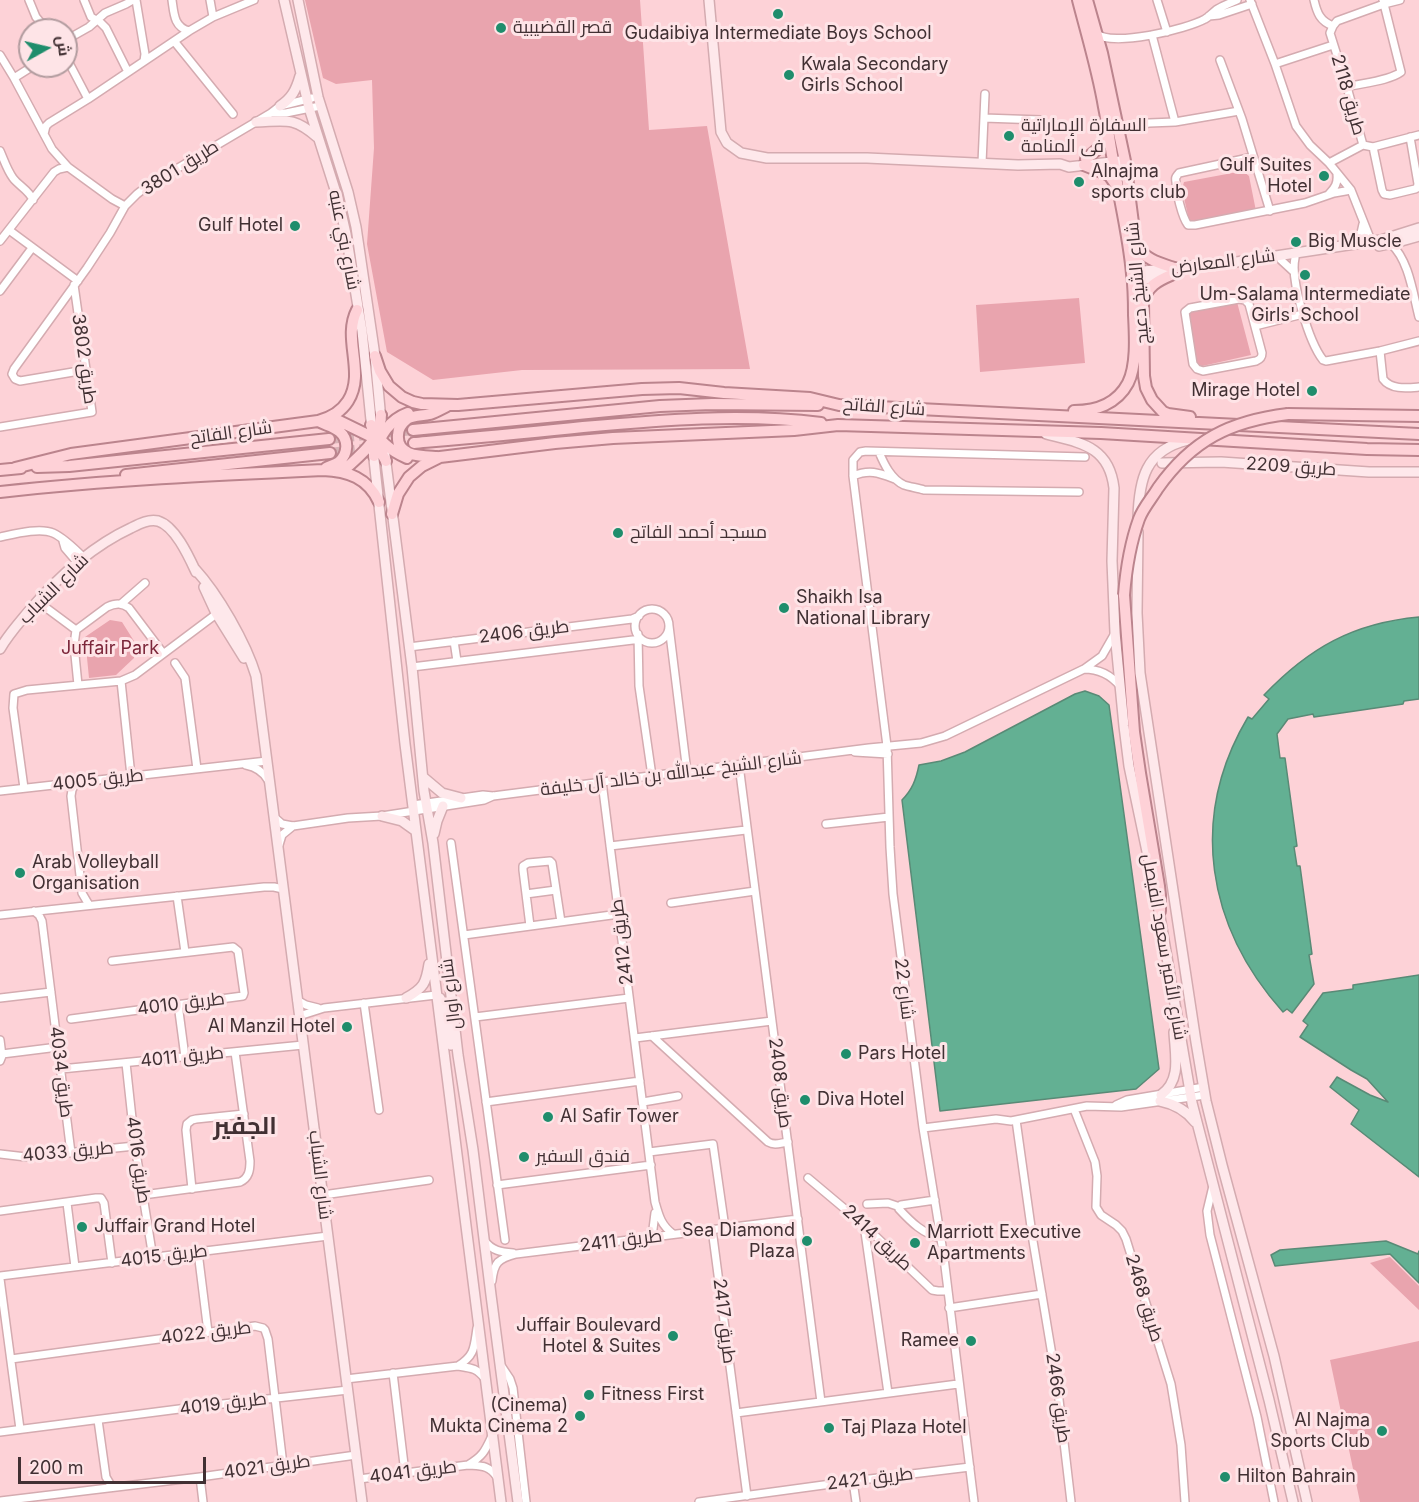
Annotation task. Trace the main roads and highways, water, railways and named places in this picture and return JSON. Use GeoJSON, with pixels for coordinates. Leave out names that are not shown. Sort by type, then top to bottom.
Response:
{"type":"FeatureCollection","features":[{"type":"Feature","properties":{"kind":"main road","name":"شارع الشيخ دعيج"},"geometry":{"type":"LineString","coordinates":[[1078,0],[1104,107],[1113,132]]}},
{"type":"Feature","properties":{"kind":"main road","name":"شارع الشيخ دعيج"},"geometry":{"type":"LineString","coordinates":[[1047,416],[1065,411],[1086,411],[1100,407],[1124,389],[1132,371],[1136,244],[1113,132],[1102,53],[1087,0]]}},
{"type":"Feature","properties":{"kind":"main road"},"geometry":{"type":"LineString","coordinates":[[1113,132],[1085,162],[1108,175],[1118,188]]}},
{"type":"Feature","properties":{"kind":"main road","name":"شارع الشيخ دعيج"},"geometry":{"type":"LineString","coordinates":[[1118,158],[1118,188],[1143,301],[1144,376],[1148,394],[1163,412],[1197,418],[1206,424]]}},
{"type":"Feature","properties":{"kind":"main road"},"geometry":{"type":"LineString","coordinates":[[1136,244],[1149,259],[1173,272],[1150,287],[1143,301]]}},
{"type":"Feature","properties":{"kind":"main road"},"geometry":{"type":"LineString","coordinates":[[357,310],[352,326],[355,386],[346,404],[331,417],[366,433],[408,458],[427,460],[440,457]]}},
{"type":"Feature","properties":{"kind":"main road","name":"شارع الفاتح"},"geometry":{"type":"LineString","coordinates":[[375,356],[382,376],[397,394],[417,403],[447,405],[679,388],[810,398],[839,405],[1419,434]]}},
{"type":"Feature","properties":{"kind":"main road"},"geometry":{"type":"LineString","coordinates":[[342,472],[370,447],[389,424],[407,413],[447,405]]}},
{"type":"Feature","properties":{"kind":"main road"},"geometry":{"type":"LineString","coordinates":[[440,457],[409,454],[402,448],[398,435],[400,427],[406,420],[433,413],[447,405]]}},
{"type":"Feature","properties":{"kind":"main road"},"geometry":{"type":"LineString","coordinates":[[413,429],[660,406],[839,405]]}},
{"type":"Feature","properties":{"kind":"main road"},"geometry":{"type":"LineString","coordinates":[[1160,911],[1161,895],[1134,732],[1124,595],[1127,562],[1140,517],[1172,469],[1197,446],[1215,434],[1238,424],[1288,414],[1419,416]]}},
{"type":"Feature","properties":{"kind":"main road"},"geometry":{"type":"LineString","coordinates":[[381,415],[376,440],[386,461]]}},
{"type":"Feature","properties":{"kind":"main road","name":"شارع الفاتح"},"geometry":{"type":"LineString","coordinates":[[15,468],[71,454],[318,421],[331,417]]}},
{"type":"Feature","properties":{"kind":"main road"},"geometry":{"type":"LineString","coordinates":[[414,443],[676,420],[741,418],[838,425]]}},
{"type":"Feature","properties":{"kind":"main road"},"geometry":{"type":"LineString","coordinates":[[318,421],[340,431],[346,444],[343,458],[323,470]]}},
{"type":"Feature","properties":{"kind":"main road","name":"شارع الفاتح"},"geometry":{"type":"LineString","coordinates":[[392,514],[398,494],[409,477],[422,466],[440,457],[587,439],[794,430],[838,425],[1101,433],[1367,450],[1419,450]]}},
{"type":"Feature","properties":{"kind":"main road","name":"شارع الفاتح"},"geometry":{"type":"LineString","coordinates":[[0,470],[69,466],[329,439]]}},
{"type":"Feature","properties":{"kind":"main road","name":"شارع الفاتح"},"geometry":{"type":"LineString","coordinates":[[37,488],[94,478],[330,453]]}},
{"type":"Feature","properties":{"kind":"main road","name":"شارع الفاتح"},"geometry":{"type":"LineString","coordinates":[[0,492],[207,476],[323,470],[342,472],[363,480],[379,502]]}},
{"type":"Feature","properties":{"kind":"tunnel"},"geometry":{"type":"LineString","coordinates":[[329,439],[413,430]]}},
{"type":"Feature","properties":{"kind":"tunnel"},"geometry":{"type":"LineString","coordinates":[[330,453],[371,448]]}},
{"type":"Feature","properties":{"kind":"place","name":"Gudaibiya Intermediate Boys School"},"geometry":{"type":"Point","coordinates":[778,14]}},
{"type":"Feature","properties":{"kind":"place","name":"قصر القضيبية"},"geometry":{"type":"Point","coordinates":[501,28]}},
{"type":"Feature","properties":{"kind":"place","name":"Kwala Secondary Girls School"},"geometry":{"type":"Point","coordinates":[789,75]}},
{"type":"Feature","properties":{"kind":"place","name":"السفارة الإماراتية فى المنامة"},"geometry":{"type":"Point","coordinates":[1009,136]}},
{"type":"Feature","properties":{"kind":"place","name":"Gulf Suites Hotel"},"geometry":{"type":"Point","coordinates":[1324,176]}},
{"type":"Feature","properties":{"kind":"place","name":"Alnajma sports club"},"geometry":{"type":"Point","coordinates":[1079,182]}},
{"type":"Feature","properties":{"kind":"place","name":"Gulf Hotel"},"geometry":{"type":"Point","coordinates":[295,226]}},
{"type":"Feature","properties":{"kind":"place","name":"Big Muscle"},"geometry":{"type":"Point","coordinates":[1296,242]}},
{"type":"Feature","properties":{"kind":"place","name":"Um-Salama Intermediate Girls' School"},"geometry":{"type":"Point","coordinates":[1305,275]}},
{"type":"Feature","properties":{"kind":"place","name":"Mirage Hotel"},"geometry":{"type":"Point","coordinates":[1312,391]}},
{"type":"Feature","properties":{"kind":"place","name":"مسجد أحمد الفاتح"},"geometry":{"type":"Point","coordinates":[618,533]}},
{"type":"Feature","properties":{"kind":"place","name":"Shaikh Isa National Library"},"geometry":{"type":"Point","coordinates":[784,608]}},
{"type":"Feature","properties":{"kind":"place","name":"Arab Volleyball Organisation"},"geometry":{"type":"Point","coordinates":[20,873]}},
{"type":"Feature","properties":{"kind":"place","name":"Al Manzil Hotel"},"geometry":{"type":"Point","coordinates":[347,1027]}},
{"type":"Feature","properties":{"kind":"place","name":"Pars Hotel"},"geometry":{"type":"Point","coordinates":[846,1054]}},
{"type":"Feature","properties":{"kind":"place","name":"Diva Hotel"},"geometry":{"type":"Point","coordinates":[805,1100]}},
{"type":"Feature","properties":{"kind":"place","name":"Al Safir Tower"},"geometry":{"type":"Point","coordinates":[548,1117]}},
{"type":"Feature","properties":{"kind":"place","name":"فندق السفير"},"geometry":{"type":"Point","coordinates":[524,1157]}},
{"type":"Feature","properties":{"kind":"place","name":"Juffair Grand Hotel"},"geometry":{"type":"Point","coordinates":[82,1227]}},
{"type":"Feature","properties":{"kind":"place","name":"Sea Diamond Plaza"},"geometry":{"type":"Point","coordinates":[807,1241]}},
{"type":"Feature","properties":{"kind":"place","name":"Marriott Executive Apartments"},"geometry":{"type":"Point","coordinates":[915,1243]}},
{"type":"Feature","properties":{"kind":"place","name":"Juffair Boulevard Hotel & Suites"},"geometry":{"type":"Point","coordinates":[673,1336]}},
{"type":"Feature","properties":{"kind":"place","name":"Ramee"},"geometry":{"type":"Point","coordinates":[971,1341]}},
{"type":"Feature","properties":{"kind":"place","name":"Fitness First"},"geometry":{"type":"Point","coordinates":[589,1395]}},
{"type":"Feature","properties":{"kind":"place","name":"(Cinema) Mukta Cinema 2"},"geometry":{"type":"Point","coordinates":[580,1416]}},
{"type":"Feature","properties":{"kind":"place","name":"Taj Plaza Hotel"},"geometry":{"type":"Point","coordinates":[829,1428]}},
{"type":"Feature","properties":{"kind":"place","name":"Al Najma Sports Club"},"geometry":{"type":"Point","coordinates":[1382,1431]}},
{"type":"Feature","properties":{"kind":"place","name":"Hilton Bahrain"},"geometry":{"type":"Point","coordinates":[1225,1477]}},
{"type":"Feature","properties":{"kind":"district","name":"الجفير"},"geometry":{"type":"Point","coordinates":[245,1127]}},
{"type":"Feature","properties":{"kind":"park label","name":"Juffair Park"},"geometry":{"type":"Point","coordinates":[110,649]}}]}
